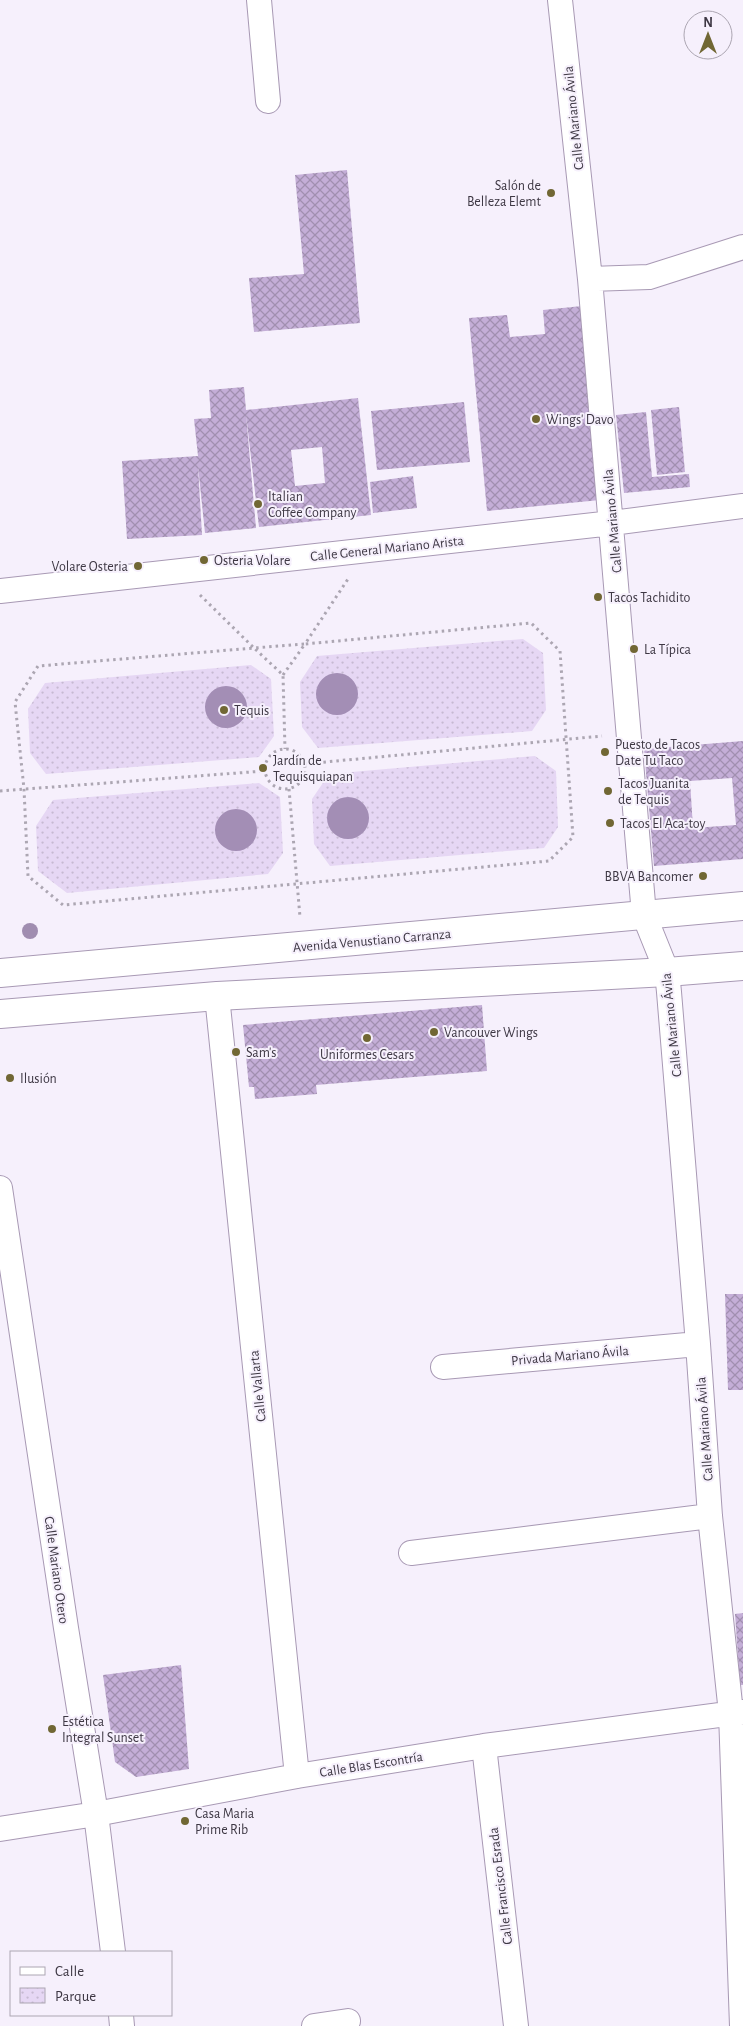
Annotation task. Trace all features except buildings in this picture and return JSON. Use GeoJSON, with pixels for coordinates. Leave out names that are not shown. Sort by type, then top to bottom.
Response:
{"type":"FeatureCollection","features":[{"type":"Feature","properties":{"kind":"main road","name":"Avenida Venustiano Carranza"},"geometry":{"type":"LineString","coordinates":[[0,973],[743,906]]}},
{"type":"Feature","properties":{"kind":"main road"},"geometry":{"type":"LineString","coordinates":[[0,1014],[217,996],[667,972],[743,966]]}},
{"type":"Feature","properties":{"kind":"street"},"geometry":{"type":"LineString","coordinates":[[259,0],[268,101]]}},
{"type":"Feature","properties":{"kind":"street","name":"Calle Mariano Ávila"},"geometry":{"type":"LineString","coordinates":[[560,0],[590,279],[644,915],[667,972],[698,1344],[710,1516],[737,1713],[742,2026]]}},
{"type":"Feature","properties":{"kind":"street"},"geometry":{"type":"LineString","coordinates":[[590,279],[649,276],[743,247]]}},
{"type":"Feature","properties":{"kind":"street","name":"Calle General Mariano Arista"},"geometry":{"type":"LineString","coordinates":[[0,590],[612,523],[743,506]]}},
{"type":"Feature","properties":{"kind":"street","name":"Calle Vallarta"},"geometry":{"type":"LineString","coordinates":[[217,996],[297,1776]]}},
{"type":"Feature","properties":{"kind":"street","name":"Calle Mariano Otero"},"geometry":{"type":"LineString","coordinates":[[0,1188],[6,1258],[96,1814],[113,1951]]}},
{"type":"Feature","properties":{"kind":"street","name":"Privada Mariano Ávila"},"geometry":{"type":"LineString","coordinates":[[442,1367],[698,1344]]}},
{"type":"Feature","properties":{"kind":"street"},"geometry":{"type":"LineString","coordinates":[[411,1553],[710,1516]]}},
{"type":"Feature","properties":{"kind":"street","name":"Calle Blas Escontría"},"geometry":{"type":"LineString","coordinates":[[0,1829],[96,1814],[297,1776],[484,1746],[737,1713]]}},
{"type":"Feature","properties":{"kind":"street","name":"Calle Francisco Esrada"},"geometry":{"type":"LineString","coordinates":[[484,1746],[516,2026]]}},
{"type":"Feature","properties":{"kind":"street"},"geometry":{"type":"LineString","coordinates":[[314,2026],[348,2021]]}},
{"type":"Feature","properties":{"kind":"path"},"geometry":{"type":"LineString","coordinates":[[285,749],[283,676],[368,550]]}},
{"type":"Feature","properties":{"kind":"path"},"geometry":{"type":"LineString","coordinates":[[175,571],[283,676]]}},
{"type":"Feature","properties":{"kind":"path"},"geometry":{"type":"LineString","coordinates":[[531,623],[560,651],[573,837],[549,861],[63,905],[28,876],[24,789],[15,702],[38,666],[254,648],[531,623]]}},
{"type":"Feature","properties":{"kind":"path"},"geometry":{"type":"LineString","coordinates":[[304,764],[629,734]]}},
{"type":"Feature","properties":{"kind":"path"},"geometry":{"type":"LineString","coordinates":[[285,749],[297,754],[304,764],[302,780],[289,789],[273,786],[268,781],[264,771],[265,764],[272,754],[285,749]]}},
{"type":"Feature","properties":{"kind":"path"},"geometry":{"type":"LineString","coordinates":[[0,791],[264,771]]}},
{"type":"Feature","properties":{"kind":"path"},"geometry":{"type":"LineString","coordinates":[[289,789],[303,946]]}},
{"type":"Feature","properties":{"kind":"green space"},"geometry":{"type":"Polygon","coordinates":[[[523,639],[543,653],[546,710],[532,731],[318,748],[302,727],[300,682],[317,656],[523,639]]]}},
{"type":"Feature","properties":{"kind":"green space"},"geometry":{"type":"Polygon","coordinates":[[[251,665],[271,679],[274,736],[259,757],[46,774],[30,753],[28,709],[45,683],[251,665]]]}},
{"type":"Feature","properties":{"kind":"green space"},"geometry":{"type":"Polygon","coordinates":[[[535,756],[556,771],[558,827],[544,848],[330,866],[314,844],[312,799],[329,774],[535,756]]]}},
{"type":"Feature","properties":{"kind":"green space"},"geometry":{"type":"Polygon","coordinates":[[[259,783],[280,797],[283,853],[268,874],[67,893],[38,871],[36,826],[53,800],[259,783]]]}},
{"type":"Feature","properties":{"kind":"shaded area"},"geometry":{"type":"Polygon","coordinates":[[[337,673],[352,679],[358,694],[352,709],[337,715],[322,709],[316,694],[322,679],[337,673]]]}},
{"type":"Feature","properties":{"kind":"shaded area"},"geometry":{"type":"Polygon","coordinates":[[[226,686],[241,692],[247,707],[241,722],[226,728],[211,722],[205,707],[211,692],[226,686]]]}},
{"type":"Feature","properties":{"kind":"shaded area"},"geometry":{"type":"Polygon","coordinates":[[[348,797],[363,803],[369,818],[363,833],[348,839],[333,833],[327,818],[333,803],[348,797]]]}},
{"type":"Feature","properties":{"kind":"shaded area"},"geometry":{"type":"Polygon","coordinates":[[[236,809],[251,815],[257,830],[251,845],[236,851],[221,845],[215,830],[221,815],[236,809]]]}},
{"type":"Feature","properties":{"kind":"place","name":"Salón de Belleza Elemt"},"geometry":{"type":"Point","coordinates":[551,193]}},
{"type":"Feature","properties":{"kind":"place","name":"Wings' Davo"},"geometry":{"type":"Point","coordinates":[536,419]}},
{"type":"Feature","properties":{"kind":"place","name":"Italian Coffee Company"},"geometry":{"type":"Point","coordinates":[258,504]}},
{"type":"Feature","properties":{"kind":"place","name":"Osteria Volare"},"geometry":{"type":"Point","coordinates":[204,560]}},
{"type":"Feature","properties":{"kind":"place","name":"Volare Osteria"},"geometry":{"type":"Point","coordinates":[138,566]}},
{"type":"Feature","properties":{"kind":"place","name":"Tacos Tachidito"},"geometry":{"type":"Point","coordinates":[598,597]}},
{"type":"Feature","properties":{"kind":"place","name":"La Típica"},"geometry":{"type":"Point","coordinates":[634,649]}},
{"type":"Feature","properties":{"kind":"place","name":"Tequis"},"geometry":{"type":"Point","coordinates":[224,710]}},
{"type":"Feature","properties":{"kind":"place","name":"Puesto de Tacos Date Tu Taco"},"geometry":{"type":"Point","coordinates":[605,752]}},
{"type":"Feature","properties":{"kind":"place","name":"Jardín de Tequisquiapan"},"geometry":{"type":"Point","coordinates":[263,768]}},
{"type":"Feature","properties":{"kind":"place","name":"Tacos Juanita de Tequis"},"geometry":{"type":"Point","coordinates":[608,791]}},
{"type":"Feature","properties":{"kind":"place","name":"Tacos El Aca-toy"},"geometry":{"type":"Point","coordinates":[610,823]}},
{"type":"Feature","properties":{"kind":"place","name":"BBVA Bancomer"},"geometry":{"type":"Point","coordinates":[703,876]}},
{"type":"Feature","properties":{"kind":"place","name":"Vancouver Wings"},"geometry":{"type":"Point","coordinates":[434,1032]}},
{"type":"Feature","properties":{"kind":"place","name":"Uniformes Cesars"},"geometry":{"type":"Point","coordinates":[367,1038]}},
{"type":"Feature","properties":{"kind":"place","name":"Sam's"},"geometry":{"type":"Point","coordinates":[236,1052]}},
{"type":"Feature","properties":{"kind":"place","name":"Ilusión"},"geometry":{"type":"Point","coordinates":[10,1078]}},
{"type":"Feature","properties":{"kind":"place","name":"Estética Integral Sunset"},"geometry":{"type":"Point","coordinates":[52,1729]}},
{"type":"Feature","properties":{"kind":"place","name":"Casa Maria Prime Rib"},"geometry":{"type":"Point","coordinates":[185,1821]}}]}
